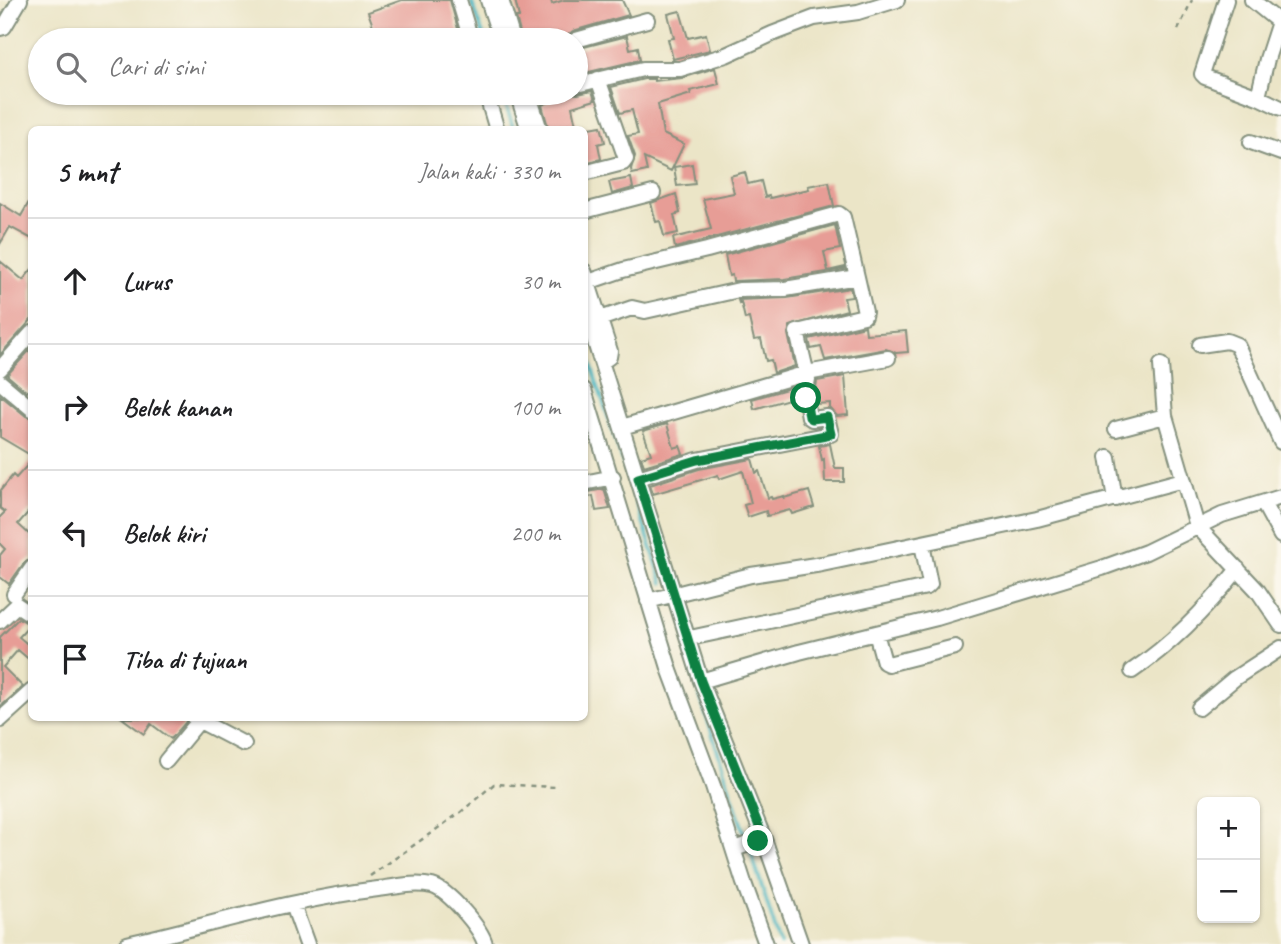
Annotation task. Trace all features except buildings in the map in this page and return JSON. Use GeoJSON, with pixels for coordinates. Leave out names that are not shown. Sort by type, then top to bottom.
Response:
{"type":"FeatureCollection","features":[{"type":"Feature","properties":{"kind":"street"},"geometry":{"type":"LineString","coordinates":[[0,29],[4,27],[20,0]]}},
{"type":"Feature","properties":{"kind":"street"},"geometry":{"type":"LineString","coordinates":[[459,0],[467,28]]}},
{"type":"Feature","properties":{"kind":"street"},"geometry":{"type":"LineString","coordinates":[[488,0],[496,28]]}},
{"type":"Feature","properties":{"kind":"street"},"geometry":{"type":"LineString","coordinates":[[501,0],[509,28]]}},
{"type":"Feature","properties":{"kind":"street"},"geometry":{"type":"LineString","coordinates":[[588,82],[649,68],[672,70],[692,66],[726,55],[814,18],[858,12],[897,0]]}},
{"type":"Feature","properties":{"kind":"street"},"geometry":{"type":"LineString","coordinates":[[1226,0],[1203,76],[1281,108]]}},
{"type":"Feature","properties":{"kind":"street"},"geometry":{"type":"LineString","coordinates":[[1252,0],[1280,22],[1258,97]]}},
{"type":"Feature","properties":{"kind":"street"},"geometry":{"type":"LineString","coordinates":[[588,37],[647,20]]}},
{"type":"Feature","properties":{"kind":"street"},"geometry":{"type":"LineString","coordinates":[[588,172],[623,163],[626,159],[598,79]]}},
{"type":"Feature","properties":{"kind":"street"},"geometry":{"type":"LineString","coordinates":[[490,105],[496,126]]}},
{"type":"Feature","properties":{"kind":"street"},"geometry":{"type":"LineString","coordinates":[[526,105],[529,126]]}},
{"type":"Feature","properties":{"kind":"street"},"geometry":{"type":"LineString","coordinates":[[530,105],[538,126]]}},
{"type":"Feature","properties":{"kind":"street"},"geometry":{"type":"LineString","coordinates":[[1251,142],[1281,153]]}},
{"type":"Feature","properties":{"kind":"street"},"geometry":{"type":"LineString","coordinates":[[588,210],[653,193]]}},
{"type":"Feature","properties":{"kind":"street"},"geometry":{"type":"LineString","coordinates":[[588,276],[707,250],[839,214],[843,217],[864,316],[797,331],[807,373],[805,395],[809,417],[827,417],[831,430],[829,435],[708,458],[638,478]]}},
{"type":"Feature","properties":{"kind":"street"},"geometry":{"type":"LineString","coordinates":[[600,318],[632,308],[645,311],[739,290],[785,289],[857,277]]}},
{"type":"Feature","properties":{"kind":"street"},"geometry":{"type":"LineString","coordinates":[[588,282],[610,351],[609,357],[602,362]]}},
{"type":"Feature","properties":{"kind":"street"},"geometry":{"type":"LineString","coordinates":[[588,319],[638,478],[671,595],[690,638],[701,681],[801,944]]}},
{"type":"Feature","properties":{"kind":"street"},"geometry":{"type":"LineString","coordinates":[[0,369],[28,338]]}},
{"type":"Feature","properties":{"kind":"street"},"geometry":{"type":"LineString","coordinates":[[1200,345],[1227,341],[1237,345],[1281,442]]}},
{"type":"Feature","properties":{"kind":"street"},"geometry":{"type":"LineString","coordinates":[[622,427],[807,373],[888,358]]}},
{"type":"Feature","properties":{"kind":"street"},"geometry":{"type":"LineString","coordinates":[[1161,365],[1165,416],[1197,526],[1258,591],[1281,625]]}},
{"type":"Feature","properties":{"kind":"street"},"geometry":{"type":"LineString","coordinates":[[0,382],[28,406]]}},
{"type":"Feature","properties":{"kind":"street"},"geometry":{"type":"LineString","coordinates":[[588,410],[613,477],[670,671],[735,848],[766,944]]}},
{"type":"Feature","properties":{"kind":"street"},"geometry":{"type":"LineString","coordinates":[[1116,429],[1165,416]]}},
{"type":"Feature","properties":{"kind":"street"},"geometry":{"type":"LineString","coordinates":[[1108,457],[1115,499]]}},
{"type":"Feature","properties":{"kind":"street"},"geometry":{"type":"LineString","coordinates":[[588,482],[613,477]]}},
{"type":"Feature","properties":{"kind":"street"},"geometry":{"type":"LineString","coordinates":[[649,601],[751,575],[922,544],[1115,499],[1183,480]]}},
{"type":"Feature","properties":{"kind":"street"},"geometry":{"type":"LineString","coordinates":[[701,681],[799,652],[937,618],[1102,568],[1146,552],[1197,526],[1281,497]]}},
{"type":"Feature","properties":{"kind":"street"},"geometry":{"type":"LineString","coordinates":[[1263,503],[1281,536]]}},
{"type":"Feature","properties":{"kind":"street"},"geometry":{"type":"LineString","coordinates":[[690,638],[927,587],[930,584],[922,544]]}},
{"type":"Feature","properties":{"kind":"street"},"geometry":{"type":"LineString","coordinates":[[1132,671],[1157,654],[1183,630],[1238,569]]}},
{"type":"Feature","properties":{"kind":"street"},"geometry":{"type":"LineString","coordinates":[[0,621],[28,576]]}},
{"type":"Feature","properties":{"kind":"street"},"geometry":{"type":"LineString","coordinates":[[0,584],[28,611]]}},
{"type":"Feature","properties":{"kind":"street"},"geometry":{"type":"LineString","coordinates":[[876,633],[884,662],[888,664],[955,647]]}},
{"type":"Feature","properties":{"kind":"street"},"geometry":{"type":"LineString","coordinates":[[1199,708],[1235,678],[1281,648]]}},
{"type":"Feature","properties":{"kind":"street"},"geometry":{"type":"LineString","coordinates":[[0,720],[28,695]]}},
{"type":"Feature","properties":{"kind":"street"},"geometry":{"type":"LineString","coordinates":[[166,761],[196,721]]}},
{"type":"Feature","properties":{"kind":"street"},"geometry":{"type":"LineString","coordinates":[[201,721],[244,744]]}},
{"type":"Feature","properties":{"kind":"street"},"geometry":{"type":"LineString","coordinates":[[735,848],[761,840]]}},
{"type":"Feature","properties":{"kind":"street"},"geometry":{"type":"LineString","coordinates":[[127,944],[348,892],[411,885],[432,886],[440,890],[476,926],[485,944]]}},
{"type":"Feature","properties":{"kind":"street"},"geometry":{"type":"LineString","coordinates":[[293,905],[307,944]]}},
{"type":"Feature","properties":{"kind":"path"},"geometry":{"type":"LineString","coordinates":[[1178,30],[1192,0]]}},
{"type":"Feature","properties":{"kind":"path"},"geometry":{"type":"LineString","coordinates":[[370,876],[461,812],[494,783],[557,787]]}},
{"type":"Feature","properties":{"kind":"waterway"},"geometry":{"type":"LineString","coordinates":[[471,0],[481,28]]}},
{"type":"Feature","properties":{"kind":"waterway"},"geometry":{"type":"LineString","coordinates":[[506,105],[513,126]]}},
{"type":"Feature","properties":{"kind":"waterway"},"geometry":{"type":"LineString","coordinates":[[588,356],[663,583]]}},
{"type":"Feature","properties":{"kind":"waterway"},"geometry":{"type":"LineString","coordinates":[[700,696],[747,842]]}},
{"type":"Feature","properties":{"kind":"waterway"},"geometry":{"type":"LineString","coordinates":[[750,849],[780,944]]}},
{"type":"Feature","properties":{"kind":"route"},"geometry":{"type":"LineString","coordinates":[[758,841],[764,839],[701,681],[690,638],[638,478],[697,460],[831,434],[827,417],[809,417],[806,398]]}}]}
